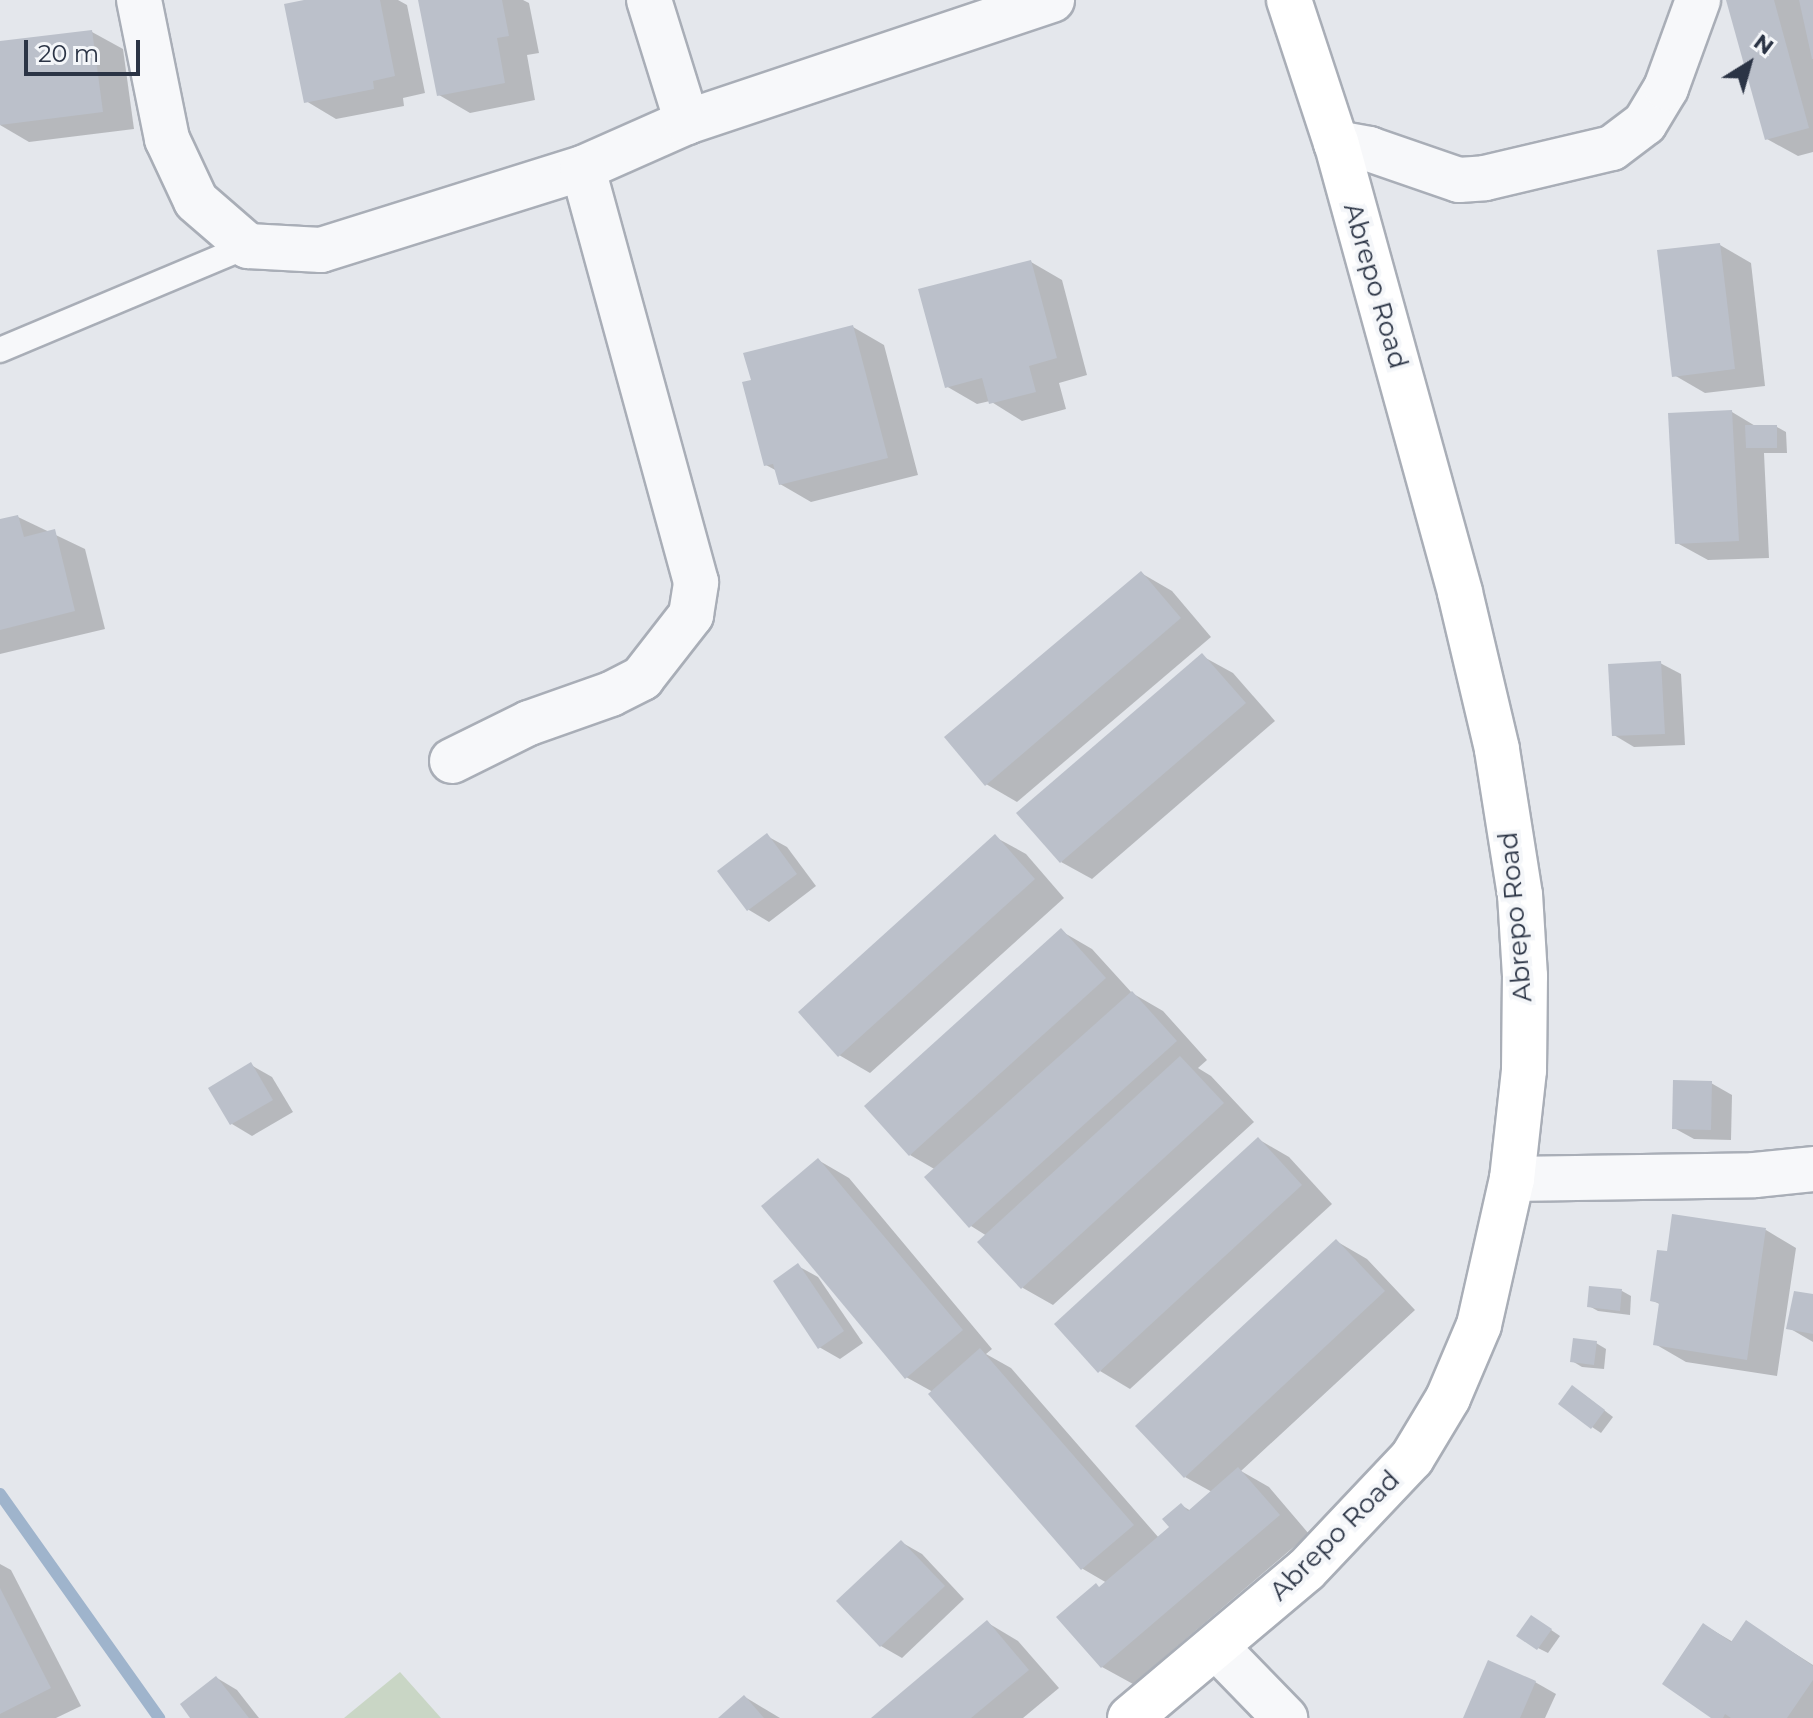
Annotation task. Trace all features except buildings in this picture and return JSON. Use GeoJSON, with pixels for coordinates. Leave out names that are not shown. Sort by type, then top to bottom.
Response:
{"type":"FeatureCollection","features":[{"type":"Feature","properties":{"kind":"main road","name":"Abrepo Road"},"geometry":{"type":"LineString","coordinates":[[1130,1718],[1217,1648],[1306,1570],[1412,1458],[1448,1398],[1479,1325],[1512,1179],[1524,1070],[1525,976],[1520,895],[1497,749],[1460,592],[1336,143],[1289,0]]}},
{"type":"Feature","properties":{"kind":"street"},"geometry":{"type":"LineString","coordinates":[[139,0],[167,139],[196,201],[248,246],[321,250],[583,168],[687,122],[1052,0]]}},
{"type":"Feature","properties":{"kind":"street"},"geometry":{"type":"LineString","coordinates":[[649,0],[687,122]]}},
{"type":"Feature","properties":{"kind":"street"},"geometry":{"type":"LineString","coordinates":[[1336,143],[1369,149],[1459,180],[1485,178],[1612,148],[1645,123],[1666,88],[1698,0]]}},
{"type":"Feature","properties":{"kind":"street"},"geometry":{"type":"LineString","coordinates":[[452,761],[529,723],[611,694],[642,678],[691,615],[696,582],[583,168]]}},
{"type":"Feature","properties":{"kind":"street"},"geometry":{"type":"LineString","coordinates":[[1512,1179],[1755,1175],[1813,1169]]}},
{"type":"Feature","properties":{"kind":"street"},"geometry":{"type":"LineString","coordinates":[[1217,1648],[1285,1718]]}},
{"type":"Feature","properties":{"kind":"lane"},"geometry":{"type":"LineString","coordinates":[[0,350],[248,246]]}},
{"type":"Feature","properties":{"kind":"green space"},"geometry":{"type":"Polygon","coordinates":[[[400,1672],[441,1718],[344,1718],[400,1672]]]}},
{"type":"Feature","properties":{"kind":"waterway"},"geometry":{"type":"LineString","coordinates":[[0,1494],[159,1718]]}}]}
